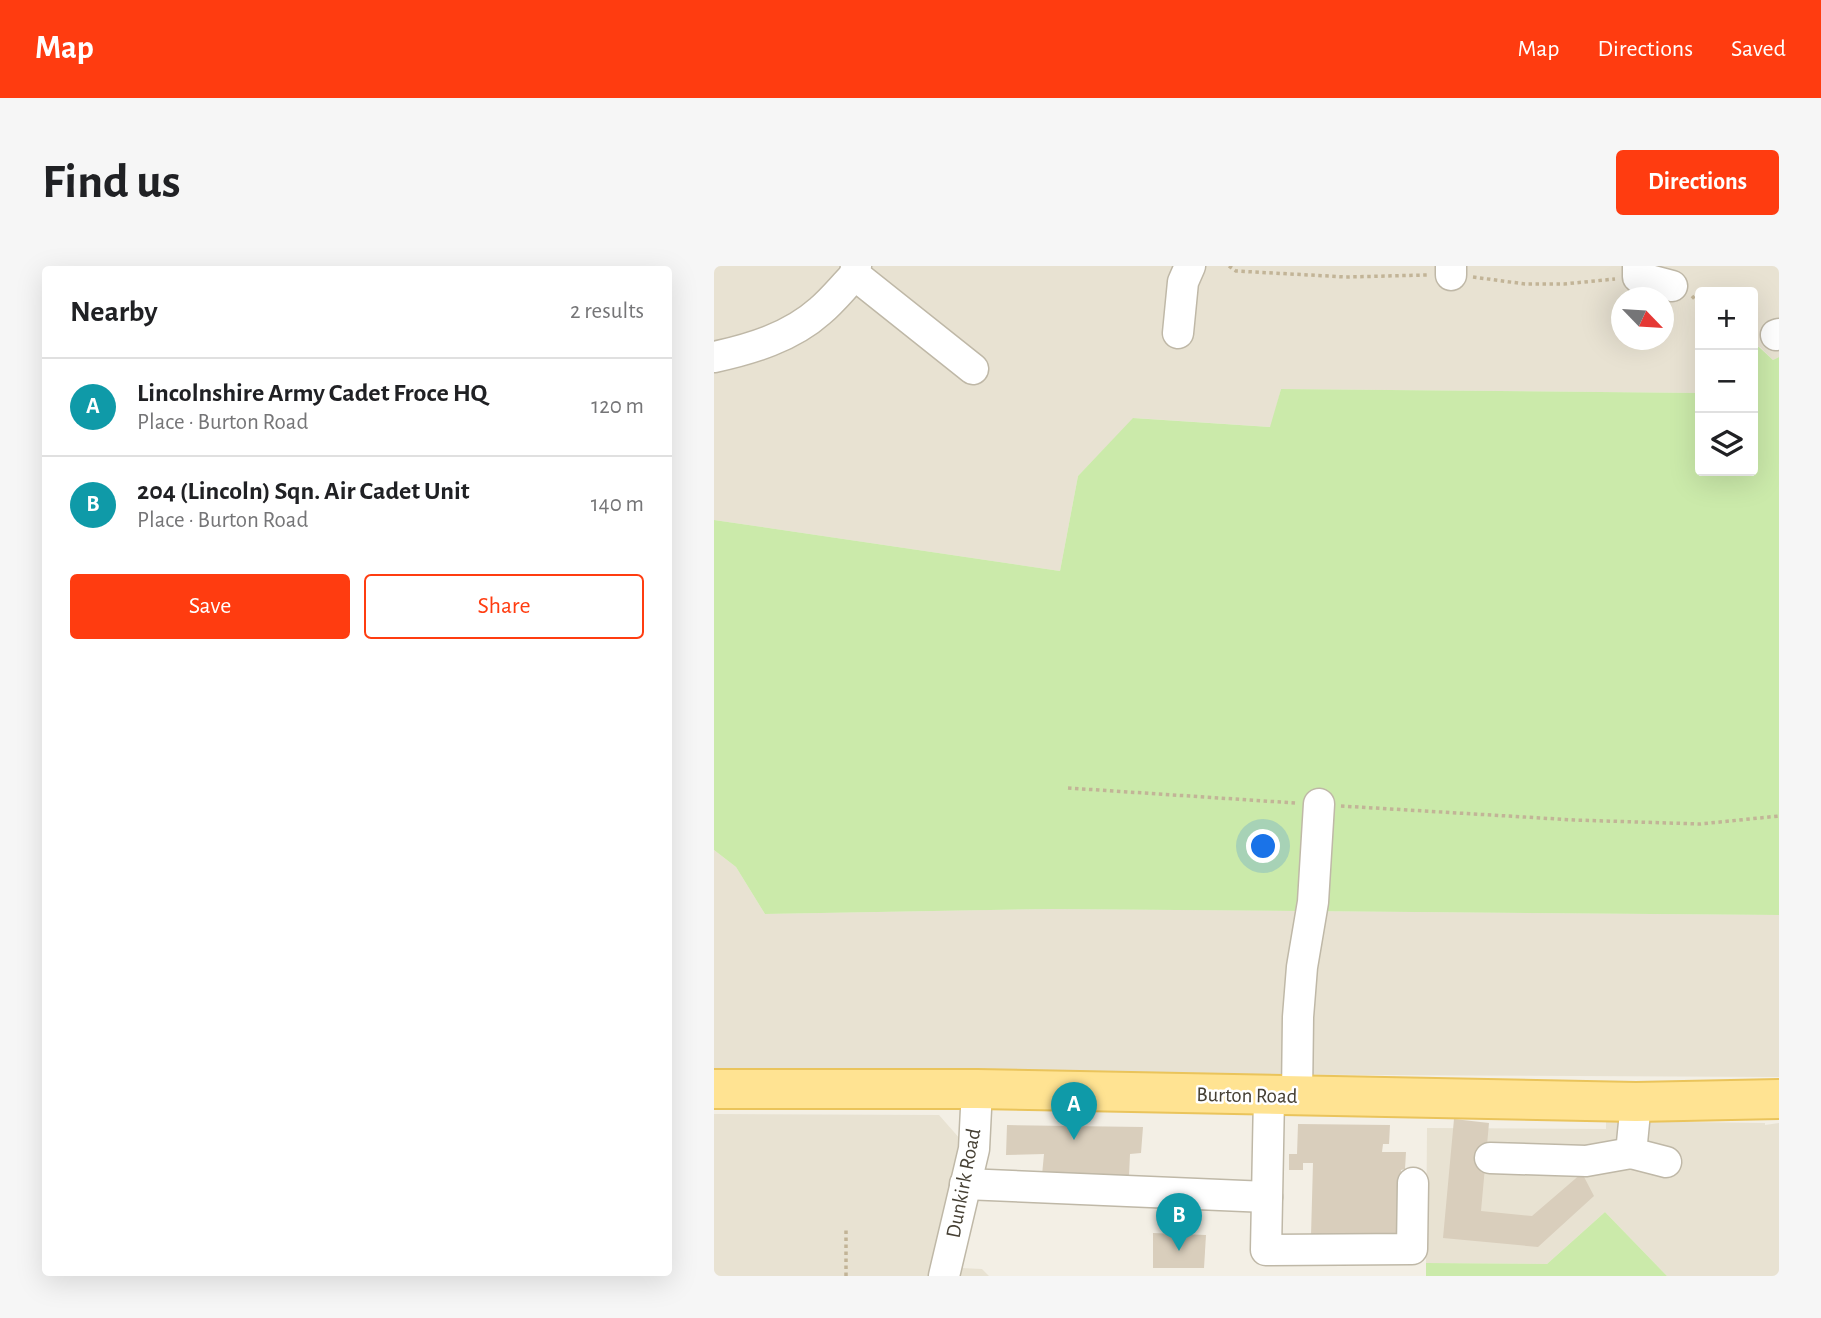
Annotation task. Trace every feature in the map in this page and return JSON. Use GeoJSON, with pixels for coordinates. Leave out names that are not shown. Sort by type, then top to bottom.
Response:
{"type":"FeatureCollection","features":[{"type":"Feature","properties":{"kind":"main road","name":"Burton Road"},"geometry":{"type":"LineString","coordinates":[[714,1089],[977,1089],[1636,1102],[1779,1099]]}},
{"type":"Feature","properties":{"kind":"street"},"geometry":{"type":"LineString","coordinates":[[1178,333],[1183,282],[1190,266]]}},
{"type":"Feature","properties":{"kind":"street"},"geometry":{"type":"LineString","coordinates":[[1638,266],[1638,277],[1672,286]]}},
{"type":"Feature","properties":{"kind":"street"},"geometry":{"type":"LineString","coordinates":[[714,356],[757,346],[791,331],[819,312],[855,271],[973,369]]}},
{"type":"Feature","properties":{"kind":"street"},"geometry":{"type":"LineString","coordinates":[[1319,804],[1313,902],[1267,1197],[1266,1250],[1412,1249],[1413,1183]]}},
{"type":"Feature","properties":{"kind":"street","name":"Dunkirk Road"},"geometry":{"type":"LineString","coordinates":[[944,1276],[974,1149],[977,1089]]}},
{"type":"Feature","properties":{"kind":"street"},"geometry":{"type":"LineString","coordinates":[[1631,1153],[1636,1102]]}},
{"type":"Feature","properties":{"kind":"street"},"geometry":{"type":"LineString","coordinates":[[1490,1158],[1586,1161],[1631,1153],[1666,1163]]}},
{"type":"Feature","properties":{"kind":"street"},"geometry":{"type":"LineString","coordinates":[[965,1184],[1267,1197]]}},
{"type":"Feature","properties":{"kind":"path"},"geometry":{"type":"LineString","coordinates":[[1068,788],[1574,820],[1700,824],[1779,816]]}},
{"type":"Feature","properties":{"kind":"path"},"geometry":{"type":"LineString","coordinates":[[846,1229],[846,1276]]}},
{"type":"Feature","properties":{"kind":"shaded area"},"geometry":{"type":"Polygon","coordinates":[[[714,266],[1779,266],[1779,357],[1773,360],[1758,346],[1758,287],[1695,287],[1695,393],[1281,389],[1271,427],[1134,418],[1078,476],[1060,571],[714,520],[714,266]]]}},
{"type":"Feature","properties":{"kind":"shaded area"},"geometry":{"type":"Polygon","coordinates":[[[714,850],[736,867],[765,914],[1051,909],[1779,915],[1779,1077],[714,1072],[714,850]]]}},
{"type":"Feature","properties":{"kind":"shaded area"},"geometry":{"type":"Polygon","coordinates":[[[714,1114],[939,1115],[961,1140],[961,1268],[982,1269],[989,1276],[714,1276],[714,1114]]]}},
{"type":"Feature","properties":{"kind":"shaded area"},"geometry":{"type":"Polygon","coordinates":[[[1606,1121],[1765,1125],[1779,1123],[1779,1276],[1667,1276],[1605,1212],[1547,1264],[1426,1263],[1427,1128],[1606,1129],[1606,1121]]]}},
{"type":"Feature","properties":{"kind":"green space"},"geometry":{"type":"Polygon","coordinates":[[[1758,347],[1773,360],[1779,357],[1779,915],[1051,909],[765,914],[736,867],[714,850],[714,520],[1060,571],[1078,476],[1133,418],[1270,427],[1281,389],[1695,393],[1695,476],[1758,476],[1758,347]]]}},
{"type":"Feature","properties":{"kind":"green space"},"geometry":{"type":"Polygon","coordinates":[[[1605,1212],[1667,1276],[1426,1276],[1426,1263],[1547,1264],[1605,1212]]]}},
{"type":"Feature","properties":{"kind":"building"},"geometry":{"type":"Polygon","coordinates":[[[1454,1119],[1489,1123],[1481,1211],[1532,1216],[1582,1173],[1594,1196],[1538,1247],[1443,1238],[1454,1119]]]}},
{"type":"Feature","properties":{"kind":"building"},"geometry":{"type":"Polygon","coordinates":[[[1298,1124],[1390,1125],[1389,1144],[1383,1144],[1382,1152],[1406,1152],[1405,1169],[1401,1170],[1399,1237],[1311,1236],[1313,1163],[1303,1163],[1303,1170],[1289,1170],[1289,1154],[1297,1154],[1298,1124]]]}},
{"type":"Feature","properties":{"kind":"building"},"geometry":{"type":"Polygon","coordinates":[[[1007,1125],[1143,1127],[1141,1153],[1130,1154],[1129,1176],[1042,1175],[1044,1154],[1006,1155],[1007,1125]]]}},
{"type":"Feature","properties":{"kind":"building"},"geometry":{"type":"Polygon","coordinates":[[[1153,1233],[1206,1235],[1204,1268],[1153,1268],[1153,1233]]]}},
{"type":"Feature","properties":{"kind":"place","name":"Lincolnshire Army Cadet Froce HQ"},"geometry":{"type":"Point","coordinates":[1074,1140]}},
{"type":"Feature","properties":{"kind":"place","name":"204 (Lincoln) Sqn. Air Cadet Unit"},"geometry":{"type":"Point","coordinates":[1179,1251]}}]}
